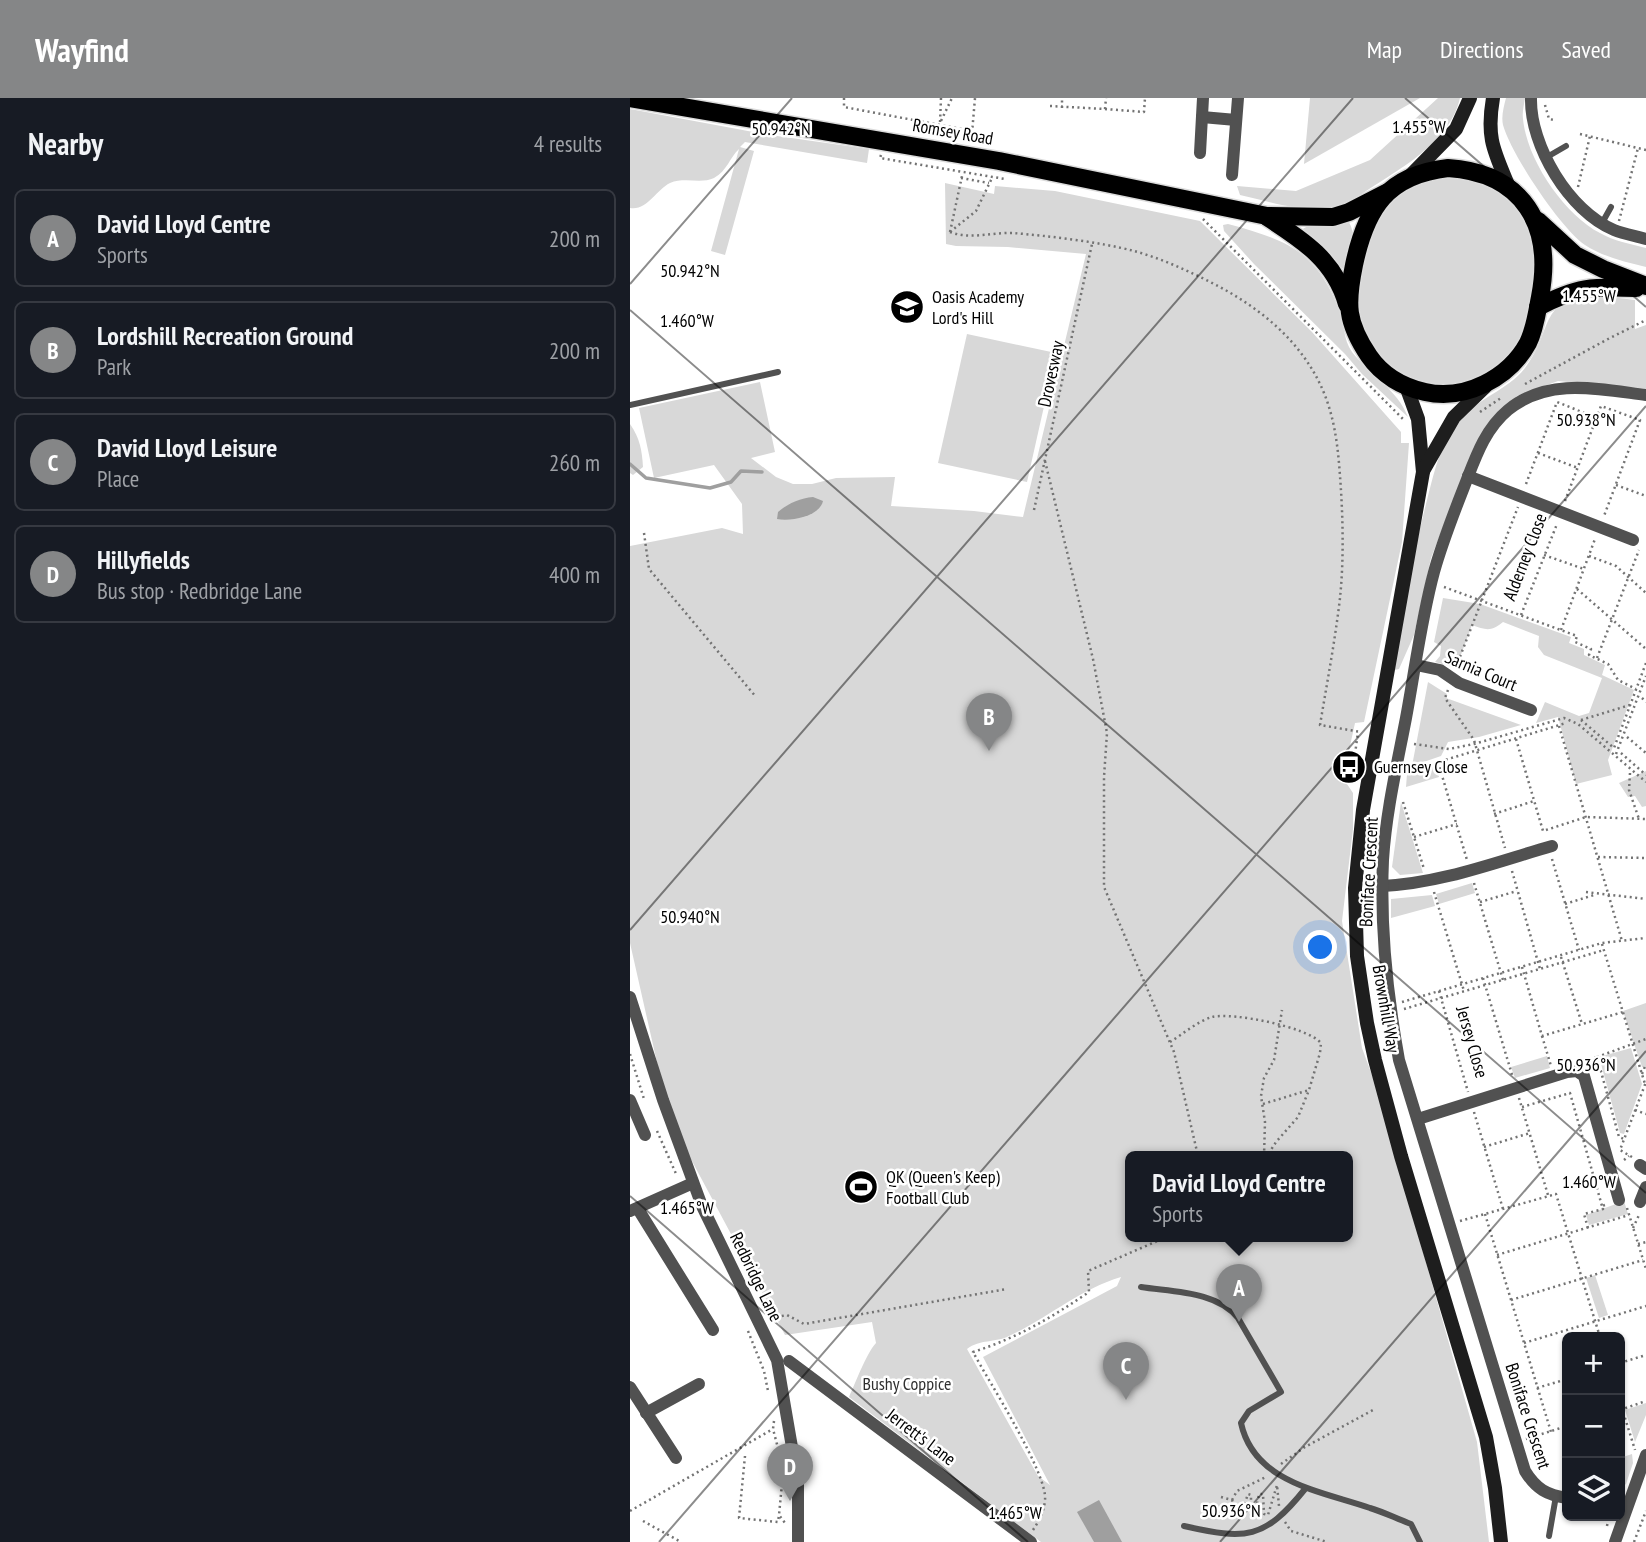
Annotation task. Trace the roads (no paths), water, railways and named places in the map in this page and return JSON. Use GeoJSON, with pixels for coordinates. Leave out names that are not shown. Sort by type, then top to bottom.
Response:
{"type":"FeatureCollection","features":[{"type":"Feature","properties":{"kind":"main road","name":"Romsey Road"},"geometry":{"type":"LineString","coordinates":[[630,98],[999,161],[1267,216],[1332,217],[1349,212],[1386,193]]}},
{"type":"Feature","properties":{"kind":"main road"},"geometry":{"type":"LineString","coordinates":[[1535,218],[1543,240],[1544,257],[1538,307],[1528,343],[1508,369],[1474,388],[1447,395],[1406,386],[1372,361],[1358,340],[1348,308],[1362,230],[1386,193],[1410,176],[1448,167],[1470,169],[1488,175],[1509,187],[1535,218],[1575,255],[1603,270],[1646,287]]}},
{"type":"Feature","properties":{"kind":"main road","name":"Romsey Road"},"geometry":{"type":"LineString","coordinates":[[1267,216],[1321,255],[1343,288],[1348,308]]}},
{"type":"Feature","properties":{"kind":"main road"},"geometry":{"type":"LineString","coordinates":[[1538,307],[1586,287],[1646,287]]}},
{"type":"Feature","properties":{"kind":"street"},"geometry":{"type":"LineString","coordinates":[[1200,153],[1203,98]]}},
{"type":"Feature","properties":{"kind":"street"},"geometry":{"type":"LineString","coordinates":[[1232,175],[1238,98]]}},
{"type":"Feature","properties":{"kind":"street"},"geometry":{"type":"LineString","coordinates":[[1410,176],[1456,129],[1470,98]]}},
{"type":"Feature","properties":{"kind":"street"},"geometry":{"type":"LineString","coordinates":[[1493,98],[1489,134],[1509,187]]}},
{"type":"Feature","properties":{"kind":"street"},"geometry":{"type":"LineString","coordinates":[[1531,98],[1534,132],[1574,201],[1617,231],[1646,239]]}},
{"type":"Feature","properties":{"kind":"street"},"geometry":{"type":"LineString","coordinates":[[1202,117],[1236,120]]}},
{"type":"Feature","properties":{"kind":"street","name":"Brownhill Way"},"geometry":{"type":"LineString","coordinates":[[1423,472],[1454,416],[1494,379]]}},
{"type":"Feature","properties":{"kind":"street","name":"Brownhill Way"},"geometry":{"type":"LineString","coordinates":[[1406,386],[1418,419],[1423,472],[1363,810],[1355,888],[1357,956],[1378,1072],[1486,1437],[1501,1542]]}},
{"type":"Feature","properties":{"kind":"street","name":"Boniface Crescent"},"geometry":{"type":"LineString","coordinates":[[1561,1497],[1545,1492],[1531,1481],[1525,1471],[1399,1060],[1384,956],[1386,830],[1431,582],[1440,549],[1485,436],[1506,411],[1527,398],[1554,390],[1573,387],[1646,395]]}},
{"type":"Feature","properties":{"kind":"street","name":"Alderney Close"},"geometry":{"type":"LineString","coordinates":[[1468,477],[1637,542]]}},
{"type":"Feature","properties":{"kind":"street","name":"Sarnia Court"},"geometry":{"type":"LineString","coordinates":[[1416,665],[1440,670],[1459,683],[1531,710]]}},
{"type":"Feature","properties":{"kind":"street"},"geometry":{"type":"LineString","coordinates":[[1383,887],[1429,882],[1550,846]]}},
{"type":"Feature","properties":{"kind":"street","name":"Redbridge Lane"},"geometry":{"type":"LineString","coordinates":[[630,997],[693,1183],[777,1360],[785,1419],[798,1482],[798,1537]]}},
{"type":"Feature","properties":{"kind":"street","name":"Jersey Close"},"geometry":{"type":"LineString","coordinates":[[1418,1119],[1577,1071],[1584,1076],[1619,1200]]}},
{"type":"Feature","properties":{"kind":"street"},"geometry":{"type":"LineString","coordinates":[[630,1100],[645,1135]]}},
{"type":"Feature","properties":{"kind":"street"},"geometry":{"type":"LineString","coordinates":[[1609,1164],[1623,1160]]}},
{"type":"Feature","properties":{"kind":"street"},"geometry":{"type":"LineString","coordinates":[[693,1183],[634,1210],[713,1330]]}},
{"type":"Feature","properties":{"kind":"street"},"geometry":{"type":"LineString","coordinates":[[1640,1202],[1646,1187]]}},
{"type":"Feature","properties":{"kind":"street","name":"Jerrett's Lane"},"geometry":{"type":"LineString","coordinates":[[789,1361],[1030,1541]]}},
{"type":"Feature","properties":{"kind":"street"},"geometry":{"type":"LineString","coordinates":[[646,1413],[699,1384]]}},
{"type":"Feature","properties":{"kind":"street"},"geometry":{"type":"LineString","coordinates":[[630,1387],[676,1458]]}},
{"type":"Feature","properties":{"kind":"street"},"geometry":{"type":"LineString","coordinates":[[1615,1542],[1646,1455]]}},
{"type":"Feature","properties":{"kind":"lane"},"geometry":{"type":"LineString","coordinates":[[1547,158],[1566,146]]}},
{"type":"Feature","properties":{"kind":"lane"},"geometry":{"type":"LineString","coordinates":[[1602,223],[1611,207]]}},
{"type":"Feature","properties":{"kind":"lane"},"geometry":{"type":"LineString","coordinates":[[630,405],[778,372]]}},
{"type":"Feature","properties":{"kind":"lane"},"geometry":{"type":"LineString","coordinates":[[1141,1287],[1206,1297],[1231,1309],[1238,1318],[1281,1392],[1249,1411],[1241,1423],[1244,1436],[1256,1455],[1288,1481],[1305,1489],[1371,1508],[1410,1524],[1420,1542]]}},
{"type":"Feature","properties":{"kind":"lane"},"geometry":{"type":"LineString","coordinates":[[1184,1526],[1238,1536],[1266,1528],[1282,1515],[1305,1489]]}},
{"type":"Feature","properties":{"kind":"lane"},"geometry":{"type":"LineString","coordinates":[[1549,1536],[1561,1497]]}},
{"type":"Feature","properties":{"kind":"waterway"},"geometry":{"type":"LineString","coordinates":[[630,464],[646,478],[710,488],[731,482],[741,471],[762,472]]}},
{"type":"Feature","properties":{"kind":"place","name":"Oasis Academy Lord's Hill"},"geometry":{"type":"Point","coordinates":[907,307]}},
{"type":"Feature","properties":{"kind":"place","name":"Lordshill Recreation Ground"},"geometry":{"type":"Point","coordinates":[989,751]}},
{"type":"Feature","properties":{"kind":"place","name":"Guernsey Close"},"geometry":{"type":"Point","coordinates":[1349,767]}},
{"type":"Feature","properties":{"kind":"place","name":"QK (Queen's Keep) Football Club"},"geometry":{"type":"Point","coordinates":[861,1187]}},
{"type":"Feature","properties":{"kind":"place","name":"David Lloyd Centre"},"geometry":{"type":"Point","coordinates":[1239,1322]}},
{"type":"Feature","properties":{"kind":"place","name":"David Lloyd Leisure"},"geometry":{"type":"Point","coordinates":[1126,1400]}},
{"type":"Feature","properties":{"kind":"place","name":"Hillyfields"},"geometry":{"type":"Point","coordinates":[790,1501]}},
{"type":"Feature","properties":{"kind":"park label","name":"Bushy Coppice"},"geometry":{"type":"Point","coordinates":[907,1384]}}]}
